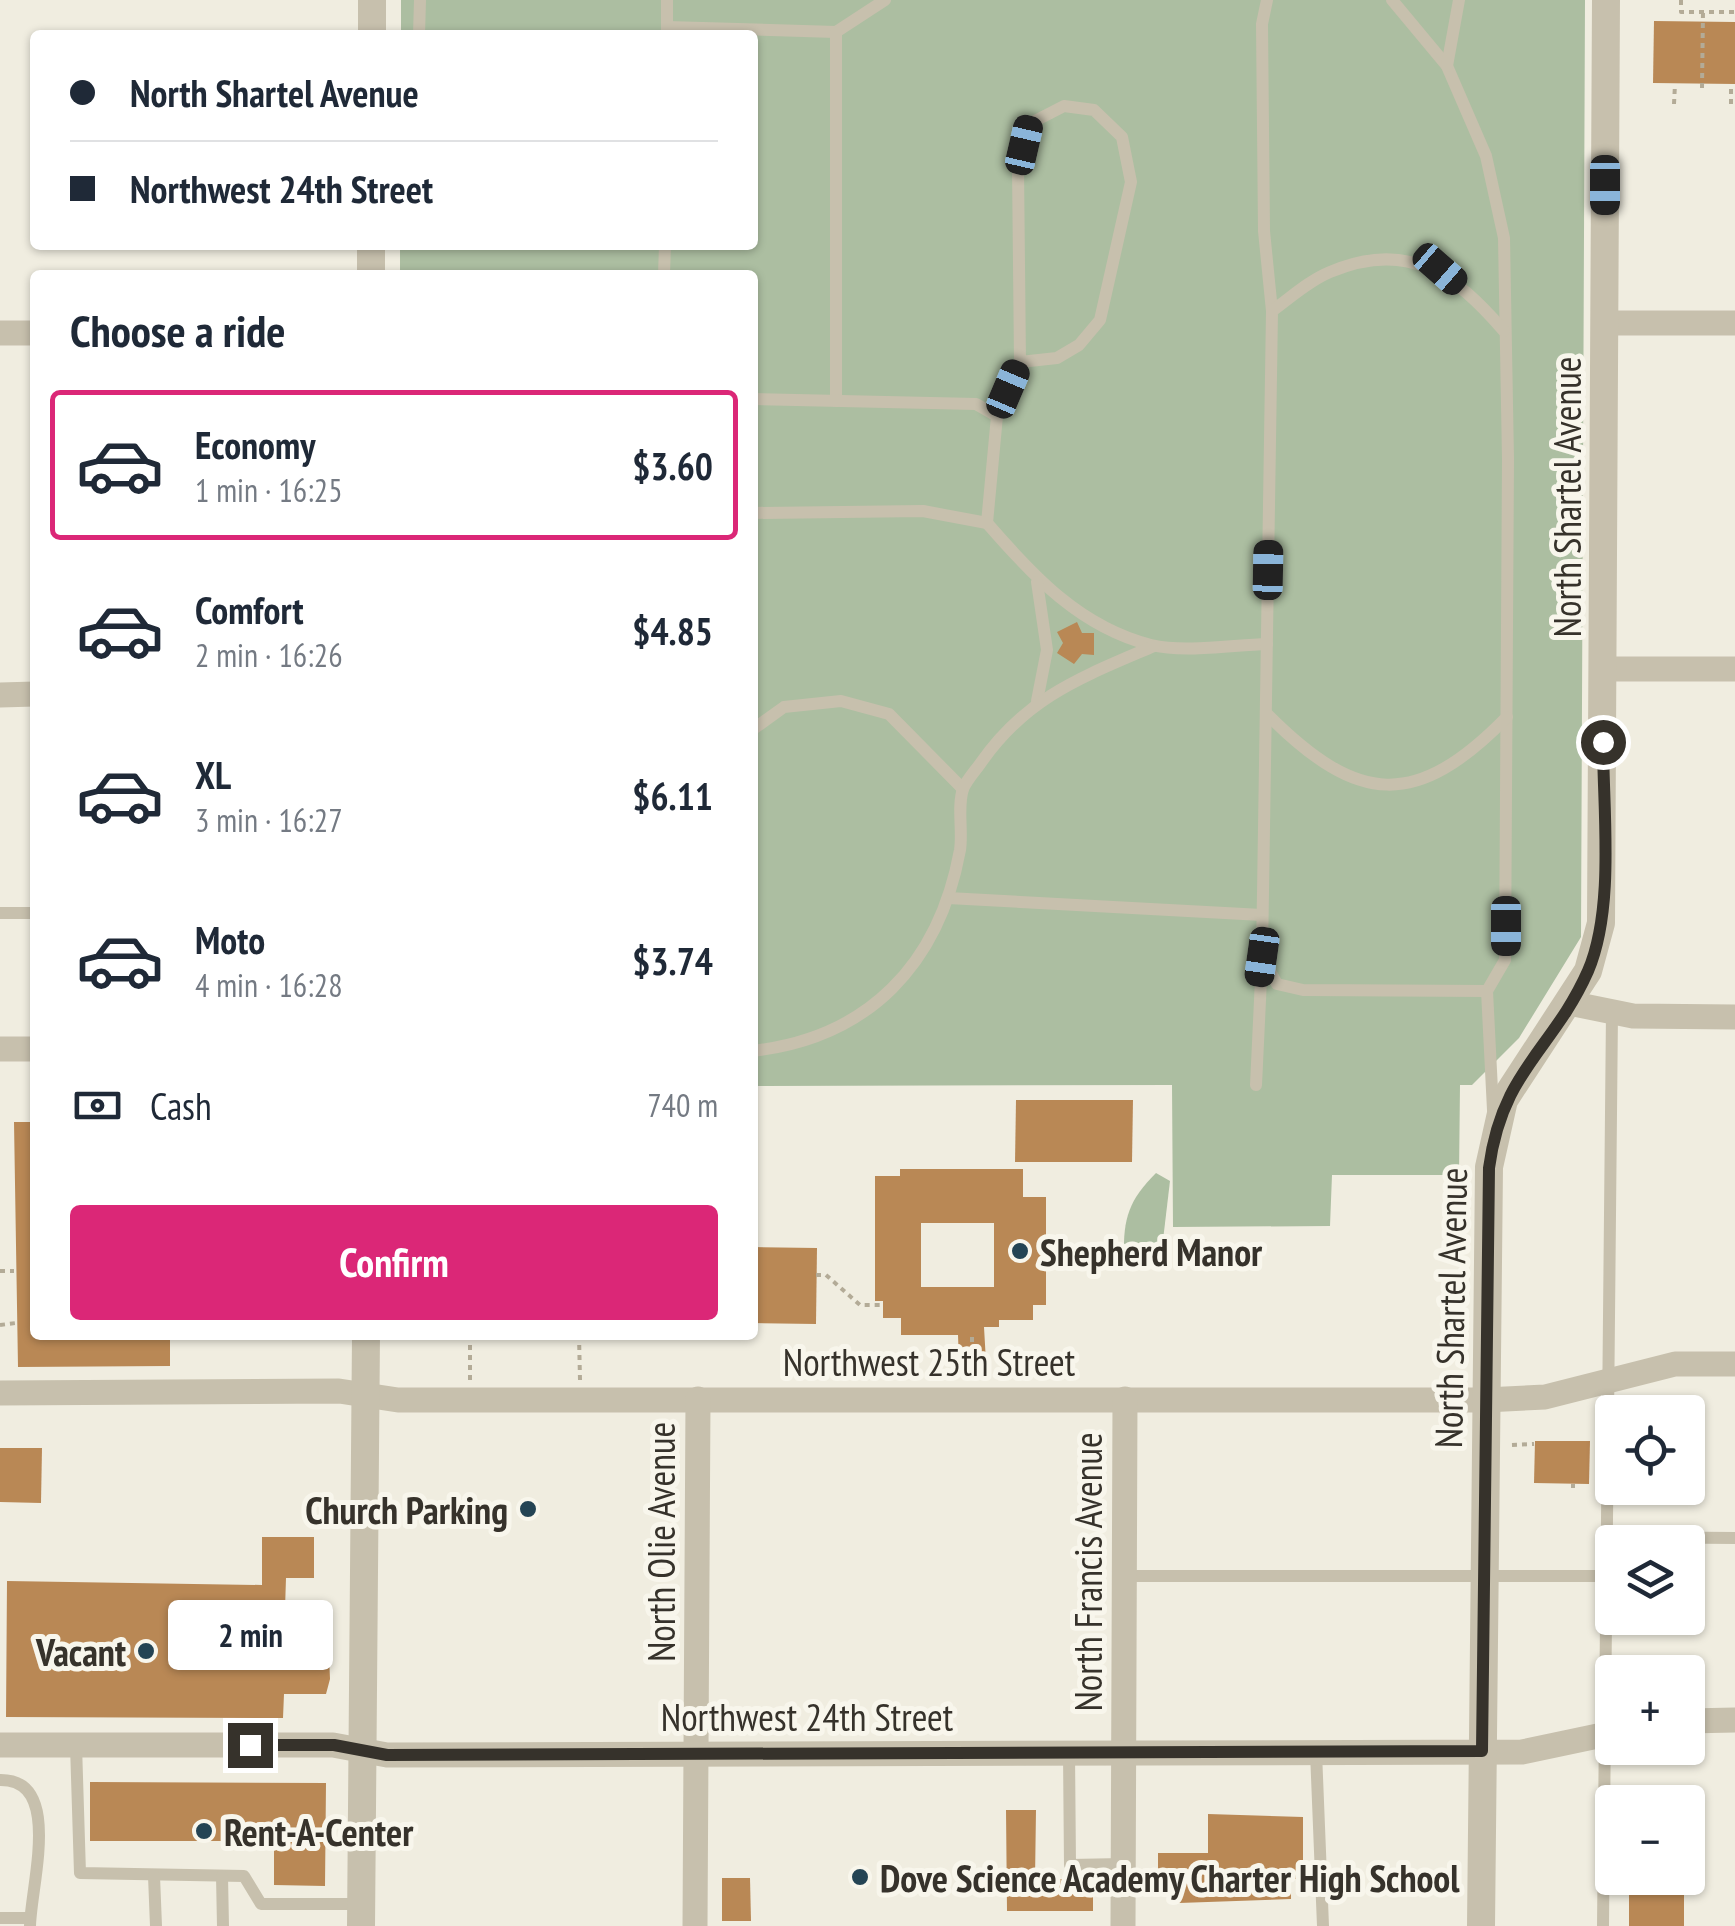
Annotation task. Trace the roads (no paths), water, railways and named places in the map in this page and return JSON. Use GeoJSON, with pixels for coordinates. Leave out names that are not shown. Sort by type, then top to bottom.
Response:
{"type":"FeatureCollection","features":[{"type":"Feature","properties":{"kind":"street"},"geometry":{"type":"LineString","coordinates":[[372,0],[372,30]]}},
{"type":"Feature","properties":{"kind":"street","name":"North Shartel Avenue"},"geometry":{"type":"LineString","coordinates":[[1481,1926],[1487,1198],[1496,1127],[1514,1081],[1588,971],[1600,923],[1606,0]]}},
{"type":"Feature","properties":{"kind":"street"},"geometry":{"type":"LineString","coordinates":[[1604,323],[1735,323]]}},
{"type":"Feature","properties":{"kind":"street"},"geometry":{"type":"LineString","coordinates":[[0,333],[30,333]]}},
{"type":"Feature","properties":{"kind":"street"},"geometry":{"type":"LineString","coordinates":[[1603,669],[1735,670]]}},
{"type":"Feature","properties":{"kind":"street"},"geometry":{"type":"LineString","coordinates":[[0,694],[30,694]]}},
{"type":"Feature","properties":{"kind":"street"},"geometry":{"type":"LineString","coordinates":[[1569,1004],[1612,1012],[1735,1017]]}},
{"type":"Feature","properties":{"kind":"street"},"geometry":{"type":"LineString","coordinates":[[0,1049],[30,1049]]}},
{"type":"Feature","properties":{"kind":"street"},"geometry":{"type":"LineString","coordinates":[[361,1915],[366,1340]]}},
{"type":"Feature","properties":{"kind":"street","name":"Northwest 25th Street"},"geometry":{"type":"LineString","coordinates":[[0,1393],[339,1391],[366,1396],[470,1400],[1484,1400],[1545,1397],[1675,1364],[1735,1364]]}},
{"type":"Feature","properties":{"kind":"street","name":"North Olie Avenue"},"geometry":{"type":"LineString","coordinates":[[695,1926],[698,1399]]}},
{"type":"Feature","properties":{"kind":"street","name":"North Francis Avenue"},"geometry":{"type":"LineString","coordinates":[[1123,1926],[1125,1399]]}},
{"type":"Feature","properties":{"kind":"street"},"geometry":{"type":"LineString","coordinates":[[1705,1721],[1735,1720]]}},
{"type":"Feature","properties":{"kind":"street","name":"Northwest 24th Street"},"geometry":{"type":"LineString","coordinates":[[0,1745],[334,1745],[387,1755],[1124,1753],[1544,1750],[1595,1737]]}},
{"type":"Feature","properties":{"kind":"lane"},"geometry":{"type":"LineString","coordinates":[[419,30],[420,0]]}},
{"type":"Feature","properties":{"kind":"lane"},"geometry":{"type":"LineString","coordinates":[[667,0],[667,30]]}},
{"type":"Feature","properties":{"kind":"lane"},"geometry":{"type":"LineString","coordinates":[[758,32],[836,32],[885,0]]}},
{"type":"Feature","properties":{"kind":"lane"},"geometry":{"type":"LineString","coordinates":[[1256,1085],[1268,716],[1272,311],[1264,230],[1262,24],[1267,0]]}},
{"type":"Feature","properties":{"kind":"lane"},"geometry":{"type":"LineString","coordinates":[[1392,0],[1447,66],[1486,156],[1504,238],[1508,459],[1505,960],[1487,991],[1489,1086],[1496,1127]]}},
{"type":"Feature","properties":{"kind":"lane"},"geometry":{"type":"LineString","coordinates":[[1447,66],[1459,0]]}},
{"type":"Feature","properties":{"kind":"lane"},"geometry":{"type":"LineString","coordinates":[[836,32],[836,401]]}},
{"type":"Feature","properties":{"kind":"lane"},"geometry":{"type":"LineString","coordinates":[[987,522],[998,416],[1020,362],[1018,167],[1028,124],[1064,106],[1094,110],[1122,137],[1131,182],[1100,320],[1079,345],[1057,358],[1020,362]]}},
{"type":"Feature","properties":{"kind":"lane"},"geometry":{"type":"LineString","coordinates":[[1272,311],[1330,272],[1388,259],[1440,269],[1482,304],[1504,332]]}},
{"type":"Feature","properties":{"kind":"lane"},"geometry":{"type":"LineString","coordinates":[[758,399],[976,404],[998,416]]}},
{"type":"Feature","properties":{"kind":"lane"},"geometry":{"type":"LineString","coordinates":[[758,513],[923,511],[987,522],[1038,582],[1096,624],[1154,646],[1267,644]]}},
{"type":"Feature","properties":{"kind":"lane"},"geometry":{"type":"LineString","coordinates":[[1037,700],[1046,650],[1038,582]]}},
{"type":"Feature","properties":{"kind":"lane"},"geometry":{"type":"LineString","coordinates":[[758,1050],[796,1046],[863,1015],[915,968],[948,898],[960,848],[963,790],[1002,732],[1037,700],[1154,646]]}},
{"type":"Feature","properties":{"kind":"lane"},"geometry":{"type":"LineString","coordinates":[[758,726],[784,706],[841,700],[888,714],[963,790]]}},
{"type":"Feature","properties":{"kind":"lane"},"geometry":{"type":"LineString","coordinates":[[1268,716],[1309,756],[1356,782],[1391,784],[1437,775],[1474,752],[1507,718]]}},
{"type":"Feature","properties":{"kind":"lane"},"geometry":{"type":"LineString","coordinates":[[948,898],[1262,916]]}},
{"type":"Feature","properties":{"kind":"lane"},"geometry":{"type":"LineString","coordinates":[[0,913],[30,913]]}},
{"type":"Feature","properties":{"kind":"lane"},"geometry":{"type":"LineString","coordinates":[[1262,957],[1277,984],[1302,990],[1487,991]]}},
{"type":"Feature","properties":{"kind":"lane"},"geometry":{"type":"LineString","coordinates":[[1607,1525],[1612,1012]]}},
{"type":"Feature","properties":{"kind":"lane"},"geometry":{"type":"LineString","coordinates":[[1705,1538],[1735,1538]]}},
{"type":"Feature","properties":{"kind":"lane"},"geometry":{"type":"LineString","coordinates":[[1122,1576],[1595,1576]]}},
{"type":"Feature","properties":{"kind":"lane"},"geometry":{"type":"LineString","coordinates":[[76,1745],[77,1868],[86,1876],[244,1876],[261,1904],[361,1915]]}},
{"type":"Feature","properties":{"kind":"lane"},"geometry":{"type":"LineString","coordinates":[[1316,1752],[1323,1926]]}},
{"type":"Feature","properties":{"kind":"lane"},"geometry":{"type":"LineString","coordinates":[[1068,1753],[1070,1864],[1123,1864]]}},
{"type":"Feature","properties":{"kind":"lane"},"geometry":{"type":"LineString","coordinates":[[1603,1926],[1608,1765]]}},
{"type":"Feature","properties":{"kind":"lane"},"geometry":{"type":"LineString","coordinates":[[0,1780],[16,1780],[30,1788],[40,1810],[30,1922],[0,1918]]}},
{"type":"Feature","properties":{"kind":"lane"},"geometry":{"type":"LineString","coordinates":[[154,1876],[156,1926]]}},
{"type":"Feature","properties":{"kind":"lane"},"geometry":{"type":"LineString","coordinates":[[222,1876],[223,1926]]}},
{"type":"Feature","properties":{"kind":"place","name":"Shepherd Manor"},"geometry":{"type":"Point","coordinates":[1020,1251]}},
{"type":"Feature","properties":{"kind":"place","name":"Church Parking"},"geometry":{"type":"Point","coordinates":[528,1509]}},
{"type":"Feature","properties":{"kind":"place","name":"Vacant"},"geometry":{"type":"Point","coordinates":[146,1651]}},
{"type":"Feature","properties":{"kind":"place","name":"Rent-A-Center"},"geometry":{"type":"Point","coordinates":[204,1831]}},
{"type":"Feature","properties":{"kind":"place","name":"Dove Science Academy Charter High School"},"geometry":{"type":"Point","coordinates":[860,1877]}}]}
